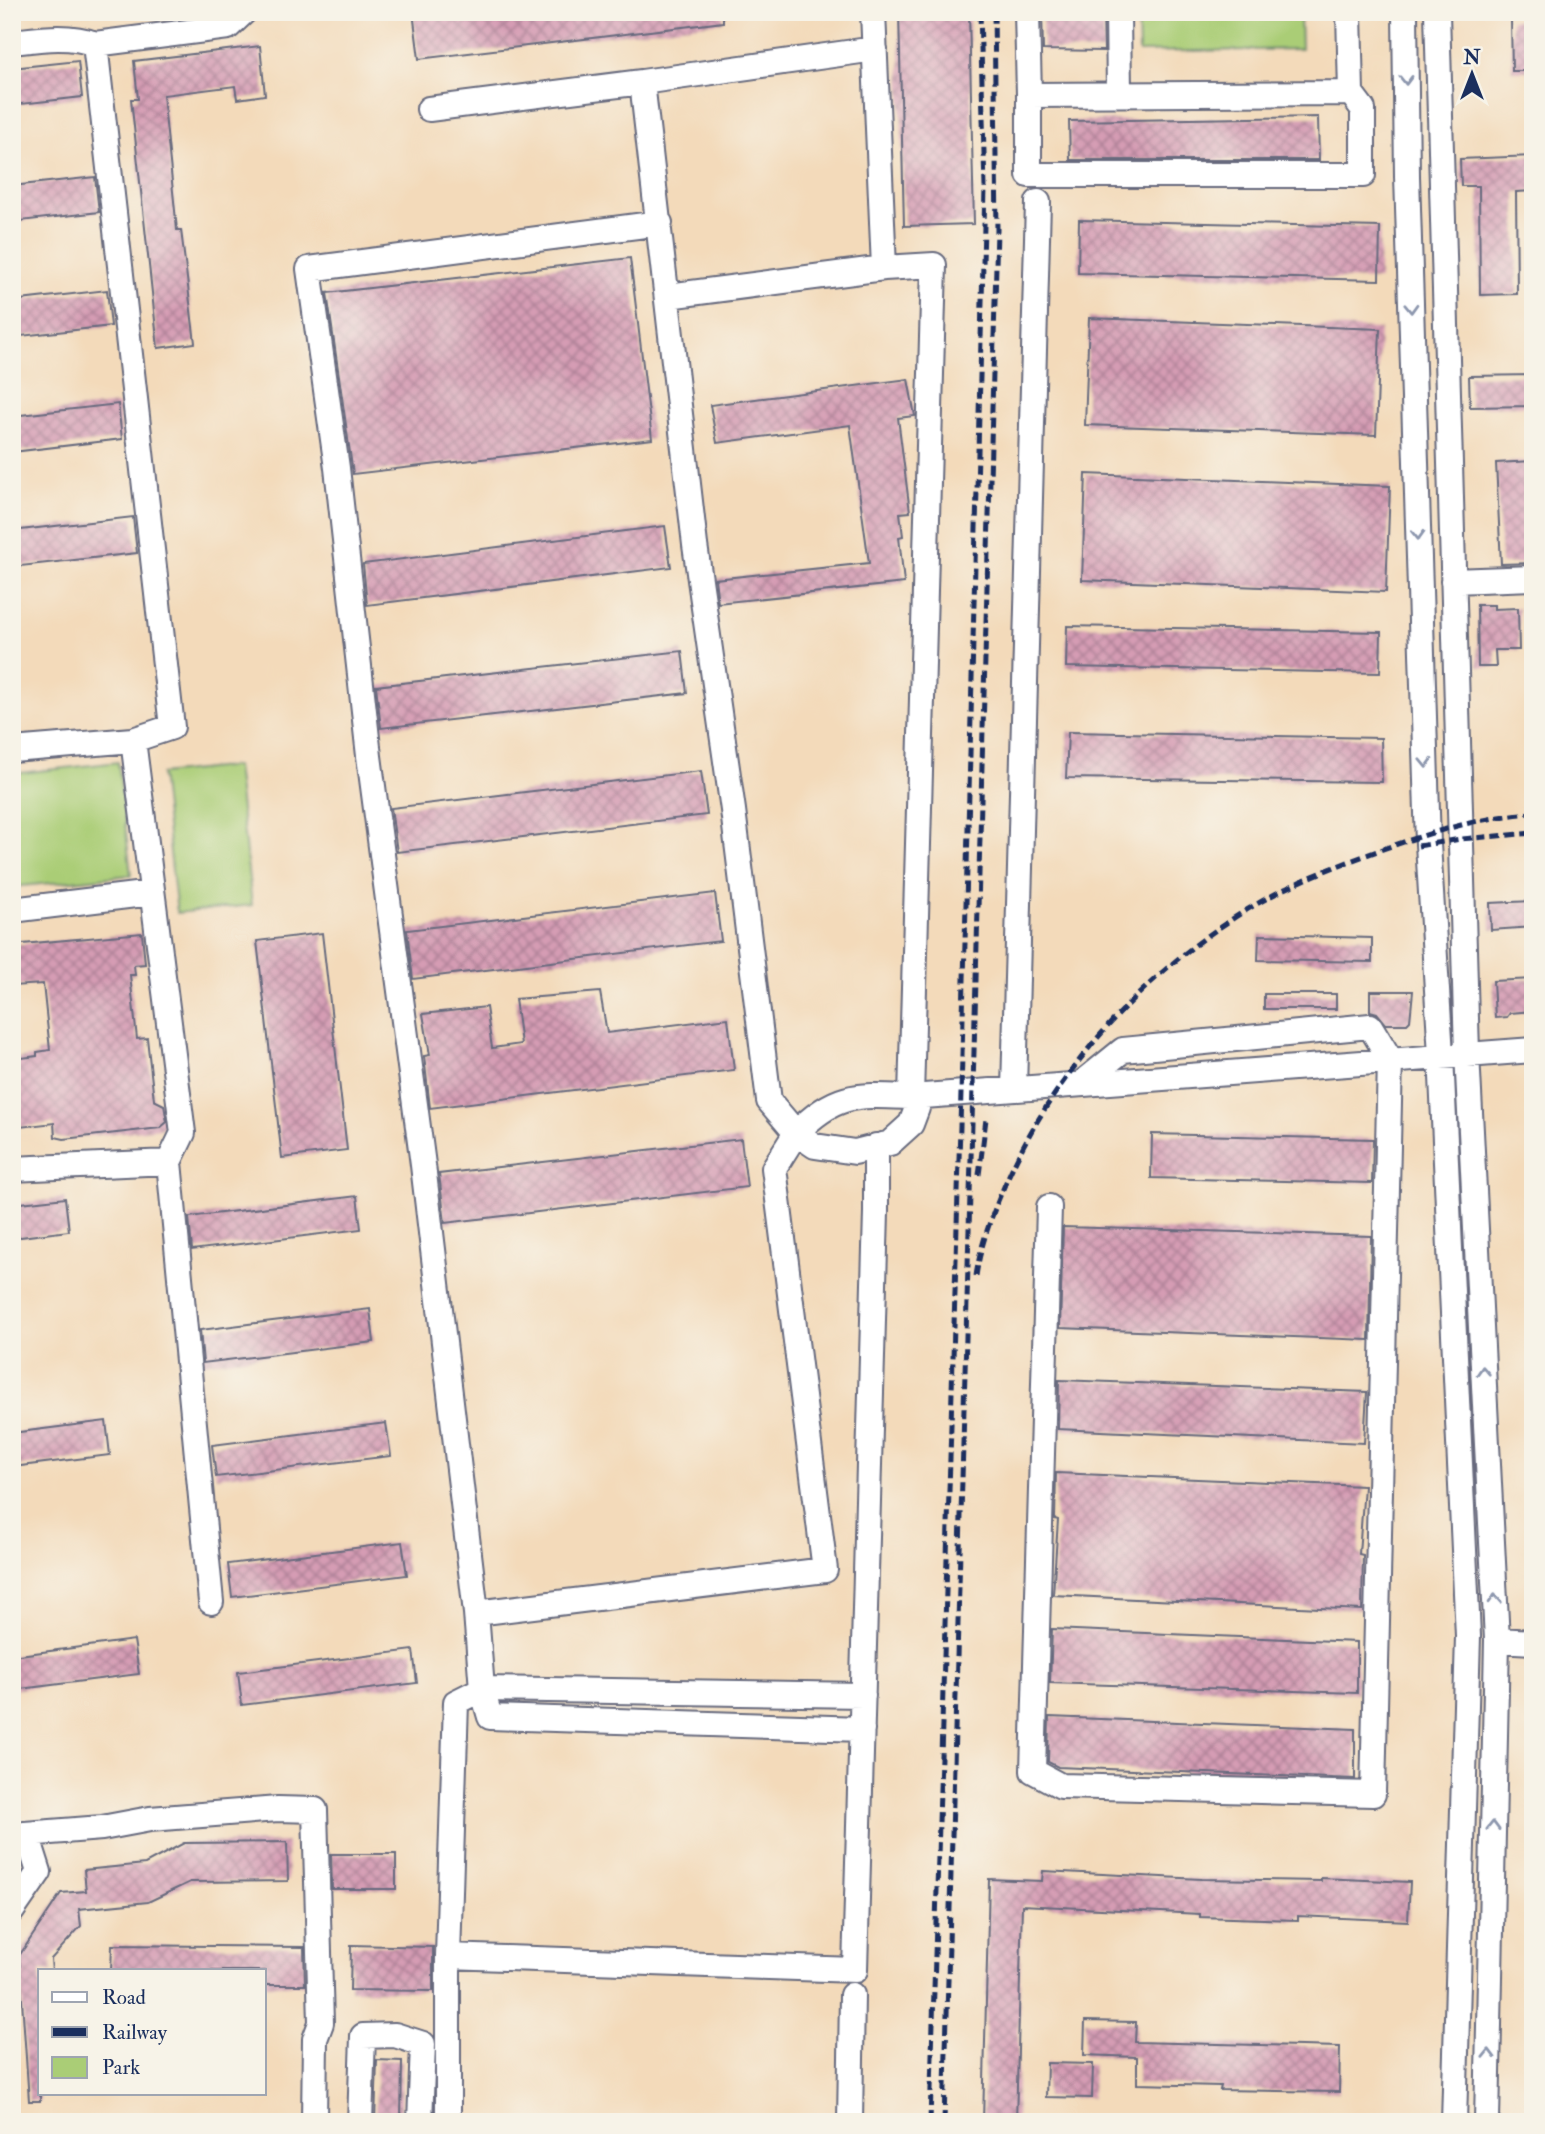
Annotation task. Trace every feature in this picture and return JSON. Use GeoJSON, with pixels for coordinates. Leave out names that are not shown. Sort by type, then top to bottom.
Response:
{"type":"FeatureCollection","features":[{"type":"Feature","properties":{"kind":"street"},"geometry":{"type":"LineString","coordinates":[[12,42],[58,38],[84,40],[95,44],[228,27],[244,12]]}},
{"type":"Feature","properties":{"kind":"street"},"geometry":{"type":"LineString","coordinates":[[873,12],[884,268]]}},
{"type":"Feature","properties":{"kind":"street"},"geometry":{"type":"LineString","coordinates":[[1027,12],[1029,175],[1363,175],[1363,109],[1351,93],[1349,12]]}},
{"type":"Feature","properties":{"kind":"street"},"geometry":{"type":"LineString","coordinates":[[1118,12],[1119,93]]}},
{"type":"Feature","properties":{"kind":"street"},"geometry":{"type":"LineString","coordinates":[[1405,12],[1407,176],[1428,834],[1468,1636],[1454,2122]]}},
{"type":"Feature","properties":{"kind":"street"},"geometry":{"type":"LineString","coordinates":[[1437,12],[1467,1053],[1497,1640],[1487,2122]]}},
{"type":"Feature","properties":{"kind":"street"},"geometry":{"type":"LineString","coordinates":[[12,750],[133,740],[172,727],[95,44]]}},
{"type":"Feature","properties":{"kind":"street"},"geometry":{"type":"LineString","coordinates":[[429,109],[875,49]]}},
{"type":"Feature","properties":{"kind":"street"},"geometry":{"type":"LineString","coordinates":[[642,82],[695,545],[733,810],[769,1101],[796,1133],[816,1146],[855,1152],[890,1143],[912,1124],[916,1108],[911,1097],[934,265],[884,268],[668,296]]}},
{"type":"Feature","properties":{"kind":"street"},"geometry":{"type":"LineString","coordinates":[[1029,95],[1351,93]]}},
{"type":"Feature","properties":{"kind":"street"},"geometry":{"type":"LineString","coordinates":[[1014,1089],[1038,202]]}},
{"type":"Feature","properties":{"kind":"street"},"geometry":{"type":"LineString","coordinates":[[660,223],[309,268],[337,468],[369,755],[423,1166],[476,1613],[482,1689],[490,1717],[862,1729]]}},
{"type":"Feature","properties":{"kind":"street"},"geometry":{"type":"LineString","coordinates":[[1453,581],[1533,578]]}},
{"type":"Feature","properties":{"kind":"street"},"geometry":{"type":"LineString","coordinates":[[133,740],[183,1133],[169,1162],[211,1602]]}},
{"type":"Feature","properties":{"kind":"street"},"geometry":{"type":"LineString","coordinates":[[12,910],[152,893]]}},
{"type":"Feature","properties":{"kind":"street"},"geometry":{"type":"LineString","coordinates":[[1049,1207],[1033,1771],[1061,1786],[1373,1794],[1390,1059],[1370,1026],[1123,1050],[1081,1084]]}},
{"type":"Feature","properties":{"kind":"street"},"geometry":{"type":"LineString","coordinates":[[476,1613],[825,1570],[775,1168],[796,1133],[814,1114],[840,1101],[863,1096],[911,1097],[1533,1050]]}},
{"type":"Feature","properties":{"kind":"street"},"geometry":{"type":"LineString","coordinates":[[448,1956],[855,1970],[876,1146]]}},
{"type":"Feature","properties":{"kind":"street"},"geometry":{"type":"LineString","coordinates":[[12,1169],[169,1162]]}},
{"type":"Feature","properties":{"kind":"street"},"geometry":{"type":"LineString","coordinates":[[1497,1640],[1533,1642]]}},
{"type":"Feature","properties":{"kind":"street"},"geometry":{"type":"LineString","coordinates":[[448,2122],[448,1956],[456,1702],[482,1689],[863,1695]]}},
{"type":"Feature","properties":{"kind":"street"},"geometry":{"type":"LineString","coordinates":[[12,1911],[39,1872],[20,1834],[102,1828],[162,1818],[278,1809],[315,1810],[321,2022],[315,2039],[314,2122]]}},
{"type":"Feature","properties":{"kind":"street"},"geometry":{"type":"LineString","coordinates":[[850,2122],[852,1995]]}},
{"type":"Feature","properties":{"kind":"street"},"geometry":{"type":"LineString","coordinates":[[360,2122],[363,2036],[395,2035],[423,2044],[420,2122]]}},
{"type":"Feature","properties":{"kind":"green space"},"geometry":{"type":"Polygon","coordinates":[[[1138,12],[1300,12],[1301,49],[1139,52],[1138,12]]]}},
{"type":"Feature","properties":{"kind":"green space"},"geometry":{"type":"Polygon","coordinates":[[[118,762],[131,875],[12,887],[12,774],[118,762]]]}},
{"type":"Feature","properties":{"kind":"green space"},"geometry":{"type":"Polygon","coordinates":[[[236,766],[252,905],[177,913],[161,774],[236,766]]]}},
{"type":"Feature","properties":{"kind":"building"},"geometry":{"type":"Polygon","coordinates":[[[413,12],[723,12],[723,22],[419,59],[413,12]]]}},
{"type":"Feature","properties":{"kind":"building"},"geometry":{"type":"Polygon","coordinates":[[[899,12],[969,12],[974,224],[904,226],[899,12]]]}},
{"type":"Feature","properties":{"kind":"building"},"geometry":{"type":"Polygon","coordinates":[[[1042,12],[1103,12],[1104,51],[1043,50],[1042,12]]]}},
{"type":"Feature","properties":{"kind":"building"},"geometry":{"type":"Polygon","coordinates":[[[1511,20],[1533,20],[1533,71],[1512,71],[1511,20]]]}},
{"type":"Feature","properties":{"kind":"building"},"geometry":{"type":"Polygon","coordinates":[[[260,46],[265,95],[237,99],[235,86],[163,95],[177,230],[181,230],[195,343],[158,348],[131,99],[138,99],[134,61],[260,46]]]}},
{"type":"Feature","properties":{"kind":"building"},"geometry":{"type":"Polygon","coordinates":[[[78,61],[82,97],[12,105],[12,68],[78,61]]]}},
{"type":"Feature","properties":{"kind":"building"},"geometry":{"type":"Polygon","coordinates":[[[1318,117],[1319,160],[1070,160],[1069,121],[1318,117]]]}},
{"type":"Feature","properties":{"kind":"building"},"geometry":{"type":"Polygon","coordinates":[[[1533,156],[1533,191],[1516,192],[1517,294],[1480,295],[1479,186],[1461,186],[1460,159],[1533,156]]]}},
{"type":"Feature","properties":{"kind":"building"},"geometry":{"type":"Polygon","coordinates":[[[95,177],[99,212],[12,222],[12,186],[95,177]]]}},
{"type":"Feature","properties":{"kind":"building"},"geometry":{"type":"Polygon","coordinates":[[[1079,220],[1380,227],[1379,280],[1078,273],[1079,220]]]}},
{"type":"Feature","properties":{"kind":"building"},"geometry":{"type":"Polygon","coordinates":[[[630,258],[652,439],[353,474],[327,293],[630,258]]]}},
{"type":"Feature","properties":{"kind":"building"},"geometry":{"type":"Polygon","coordinates":[[[107,290],[111,326],[12,337],[12,301],[107,290]]]}},
{"type":"Feature","properties":{"kind":"building"},"geometry":{"type":"Polygon","coordinates":[[[1089,318],[1380,329],[1376,435],[1085,425],[1089,318]]]}},
{"type":"Feature","properties":{"kind":"building"},"geometry":{"type":"Polygon","coordinates":[[[1533,375],[1533,406],[1470,407],[1469,376],[1533,375]]]}},
{"type":"Feature","properties":{"kind":"building"},"geometry":{"type":"Polygon","coordinates":[[[908,379],[915,416],[898,418],[910,512],[900,513],[903,536],[899,537],[904,583],[718,603],[715,579],[869,563],[850,425],[717,443],[710,405],[908,379]]]}},
{"type":"Feature","properties":{"kind":"building"},"geometry":{"type":"Polygon","coordinates":[[[118,404],[122,439],[12,452],[12,416],[118,404]]]}},
{"type":"Feature","properties":{"kind":"building"},"geometry":{"type":"Polygon","coordinates":[[[1533,461],[1533,563],[1501,564],[1496,463],[1533,461]]]}},
{"type":"Feature","properties":{"kind":"building"},"geometry":{"type":"Polygon","coordinates":[[[1086,474],[1390,486],[1386,592],[1082,580],[1086,474]]]}},
{"type":"Feature","properties":{"kind":"building"},"geometry":{"type":"Polygon","coordinates":[[[133,517],[137,553],[12,567],[12,531],[133,517]]]}},
{"type":"Feature","properties":{"kind":"building"},"geometry":{"type":"Polygon","coordinates":[[[665,526],[671,567],[367,605],[363,564],[665,526]]]}},
{"type":"Feature","properties":{"kind":"building"},"geometry":{"type":"Polygon","coordinates":[[[1477,605],[1494,605],[1494,609],[1518,608],[1519,650],[1495,650],[1496,667],[1478,667],[1477,605]]]}},
{"type":"Feature","properties":{"kind":"building"},"geometry":{"type":"Polygon","coordinates":[[[1067,626],[1381,632],[1380,673],[1066,667],[1067,626]]]}},
{"type":"Feature","properties":{"kind":"building"},"geometry":{"type":"Polygon","coordinates":[[[682,651],[687,693],[381,728],[376,686],[682,651]]]}},
{"type":"Feature","properties":{"kind":"building"},"geometry":{"type":"Polygon","coordinates":[[[1068,732],[1381,738],[1382,782],[1066,778],[1068,732]]]}},
{"type":"Feature","properties":{"kind":"building"},"geometry":{"type":"Polygon","coordinates":[[[701,771],[707,815],[397,852],[391,808],[701,771]]]}},
{"type":"Feature","properties":{"kind":"building"},"geometry":{"type":"Polygon","coordinates":[[[715,893],[721,941],[413,979],[407,930],[715,893]]]}},
{"type":"Feature","properties":{"kind":"building"},"geometry":{"type":"Polygon","coordinates":[[[1533,901],[1533,927],[1491,930],[1490,903],[1533,901]]]}},
{"type":"Feature","properties":{"kind":"building"},"geometry":{"type":"Polygon","coordinates":[[[142,933],[145,964],[134,965],[135,975],[130,975],[137,1039],[147,1038],[154,1100],[164,1105],[167,1122],[160,1128],[64,1139],[55,1137],[54,1123],[20,1127],[13,1059],[37,1056],[37,1052],[50,1050],[43,984],[12,986],[12,945],[142,933]]]}},
{"type":"Feature","properties":{"kind":"building"},"geometry":{"type":"Polygon","coordinates":[[[322,933],[347,1150],[282,1158],[257,941],[322,933]]]}},
{"type":"Feature","properties":{"kind":"building"},"geometry":{"type":"Polygon","coordinates":[[[1259,935],[1372,938],[1372,962],[1258,960],[1259,935]]]}},
{"type":"Feature","properties":{"kind":"building"},"geometry":{"type":"Polygon","coordinates":[[[1533,979],[1533,1011],[1510,1013],[1507,1017],[1495,1018],[1493,981],[1533,979]]]}},
{"type":"Feature","properties":{"kind":"building"},"geometry":{"type":"Polygon","coordinates":[[[1370,991],[1413,991],[1410,1021],[1407,1024],[1386,1024],[1377,1013],[1370,1011],[1370,991]]]}},
{"type":"Feature","properties":{"kind":"building"},"geometry":{"type":"Polygon","coordinates":[[[600,992],[607,1033],[728,1018],[734,1070],[430,1108],[424,1056],[430,1055],[423,1014],[486,1007],[492,1048],[521,1044],[515,999],[600,992]]]}},
{"type":"Feature","properties":{"kind":"building"},"geometry":{"type":"Polygon","coordinates":[[[1264,994],[1336,994],[1336,1009],[1264,1009],[1264,994]]]}},
{"type":"Feature","properties":{"kind":"building"},"geometry":{"type":"Polygon","coordinates":[[[1152,1134],[1373,1139],[1372,1183],[1151,1178],[1152,1134]]]}},
{"type":"Feature","properties":{"kind":"building"},"geometry":{"type":"Polygon","coordinates":[[[741,1139],[747,1187],[445,1223],[439,1174],[741,1139]]]}},
{"type":"Feature","properties":{"kind":"building"},"geometry":{"type":"Polygon","coordinates":[[[357,1196],[361,1229],[192,1250],[189,1217],[357,1196]]]}},
{"type":"Feature","properties":{"kind":"building"},"geometry":{"type":"Polygon","coordinates":[[[65,1198],[69,1231],[12,1238],[12,1204],[65,1198]]]}},
{"type":"Feature","properties":{"kind":"building"},"geometry":{"type":"Polygon","coordinates":[[[1063,1227],[1371,1236],[1369,1340],[1060,1328],[1063,1227]]]}},
{"type":"Feature","properties":{"kind":"building"},"geometry":{"type":"Polygon","coordinates":[[[370,1309],[374,1342],[203,1363],[200,1330],[370,1309]]]}},
{"type":"Feature","properties":{"kind":"building"},"geometry":{"type":"Polygon","coordinates":[[[1059,1380],[1367,1392],[1364,1443],[1058,1429],[1059,1380]]]}},
{"type":"Feature","properties":{"kind":"building"},"geometry":{"type":"Polygon","coordinates":[[[106,1421],[110,1455],[12,1467],[12,1433],[106,1421]]]}},
{"type":"Feature","properties":{"kind":"building"},"geometry":{"type":"Polygon","coordinates":[[[386,1423],[391,1456],[216,1477],[212,1445],[386,1423]]]}},
{"type":"Feature","properties":{"kind":"building"},"geometry":{"type":"Polygon","coordinates":[[[1056,1473],[1364,1486],[1359,1554],[1363,1555],[1362,1610],[1053,1595],[1058,1520],[1055,1519],[1056,1473]]]}},
{"type":"Feature","properties":{"kind":"building"},"geometry":{"type":"Polygon","coordinates":[[[402,1542],[407,1575],[232,1597],[228,1564],[402,1542]]]}},
{"type":"Feature","properties":{"kind":"building"},"geometry":{"type":"Polygon","coordinates":[[[1052,1629],[1357,1642],[1357,1693],[1050,1683],[1052,1629]]]}},
{"type":"Feature","properties":{"kind":"building"},"geometry":{"type":"Polygon","coordinates":[[[134,1640],[139,1674],[12,1690],[12,1656],[134,1640]]]}},
{"type":"Feature","properties":{"kind":"building"},"geometry":{"type":"Polygon","coordinates":[[[413,1650],[417,1683],[242,1705],[238,1672],[413,1650]]]}},
{"type":"Feature","properties":{"kind":"building"},"geometry":{"type":"Polygon","coordinates":[[[1049,1717],[1355,1729],[1355,1779],[1058,1767],[1048,1762],[1049,1717]]]}},
{"type":"Feature","properties":{"kind":"building"},"geometry":{"type":"Polygon","coordinates":[[[287,1842],[288,1881],[190,1882],[148,1902],[79,1909],[81,1926],[51,1959],[52,1969],[38,1969],[40,2101],[29,2101],[19,1956],[61,1893],[86,1891],[84,1870],[145,1864],[184,1843],[287,1842]]]}},
{"type":"Feature","properties":{"kind":"building"},"geometry":{"type":"Polygon","coordinates":[[[331,1854],[396,1854],[396,1889],[332,1889],[331,1854]]]}},
{"type":"Feature","properties":{"kind":"building"},"geometry":{"type":"Polygon","coordinates":[[[1043,1871],[1201,1879],[1321,1881],[1321,1878],[1410,1882],[1408,1921],[1298,1916],[1298,1920],[1200,1917],[1200,1914],[1022,1905],[1016,2122],[983,2122],[989,1879],[1042,1881],[1043,1871]]]}},
{"type":"Feature","properties":{"kind":"building"},"geometry":{"type":"Polygon","coordinates":[[[112,1945],[304,1947],[305,1985],[266,1985],[266,1969],[111,1969],[112,1945]]]}},
{"type":"Feature","properties":{"kind":"building"},"geometry":{"type":"Polygon","coordinates":[[[351,1945],[433,1947],[433,1991],[350,1990],[351,1945]]]}},
{"type":"Feature","properties":{"kind":"building"},"geometry":{"type":"Polygon","coordinates":[[[1085,2021],[1136,2022],[1135,2042],[1340,2047],[1339,2092],[1220,2090],[1221,2086],[1137,2084],[1137,2057],[1084,2055],[1085,2021]]]}},
{"type":"Feature","properties":{"kind":"building"},"geometry":{"type":"Polygon","coordinates":[[[377,2060],[402,2061],[401,2122],[375,2122],[377,2060]]]}},
{"type":"Feature","properties":{"kind":"building"},"geometry":{"type":"Polygon","coordinates":[[[1047,2063],[1093,2064],[1092,2098],[1046,2097],[1047,2063]]]}},
{"type":"Feature","properties":{"kind":"railway"},"geometry":{"type":"LineString","coordinates":[[930,2122],[985,188],[980,12]]}},
{"type":"Feature","properties":{"kind":"railway"},"geometry":{"type":"LineString","coordinates":[[944,2122],[997,230],[994,12]]}},
{"type":"Feature","properties":{"kind":"railway"},"geometry":{"type":"LineString","coordinates":[[976,1276],[981,1250],[1009,1175],[1031,1131],[1058,1089],[1089,1048],[1123,1010],[1200,941],[1285,889],[1346,863],[1438,831],[1495,818],[1533,813]]}},
{"type":"Feature","properties":{"kind":"railway"},"geometry":{"type":"LineString","coordinates":[[1418,846],[1461,839],[1533,833]]}},
{"type":"Feature","properties":{"kind":"railway"},"geometry":{"type":"LineString","coordinates":[[979,1175],[986,1119]]}}]}
